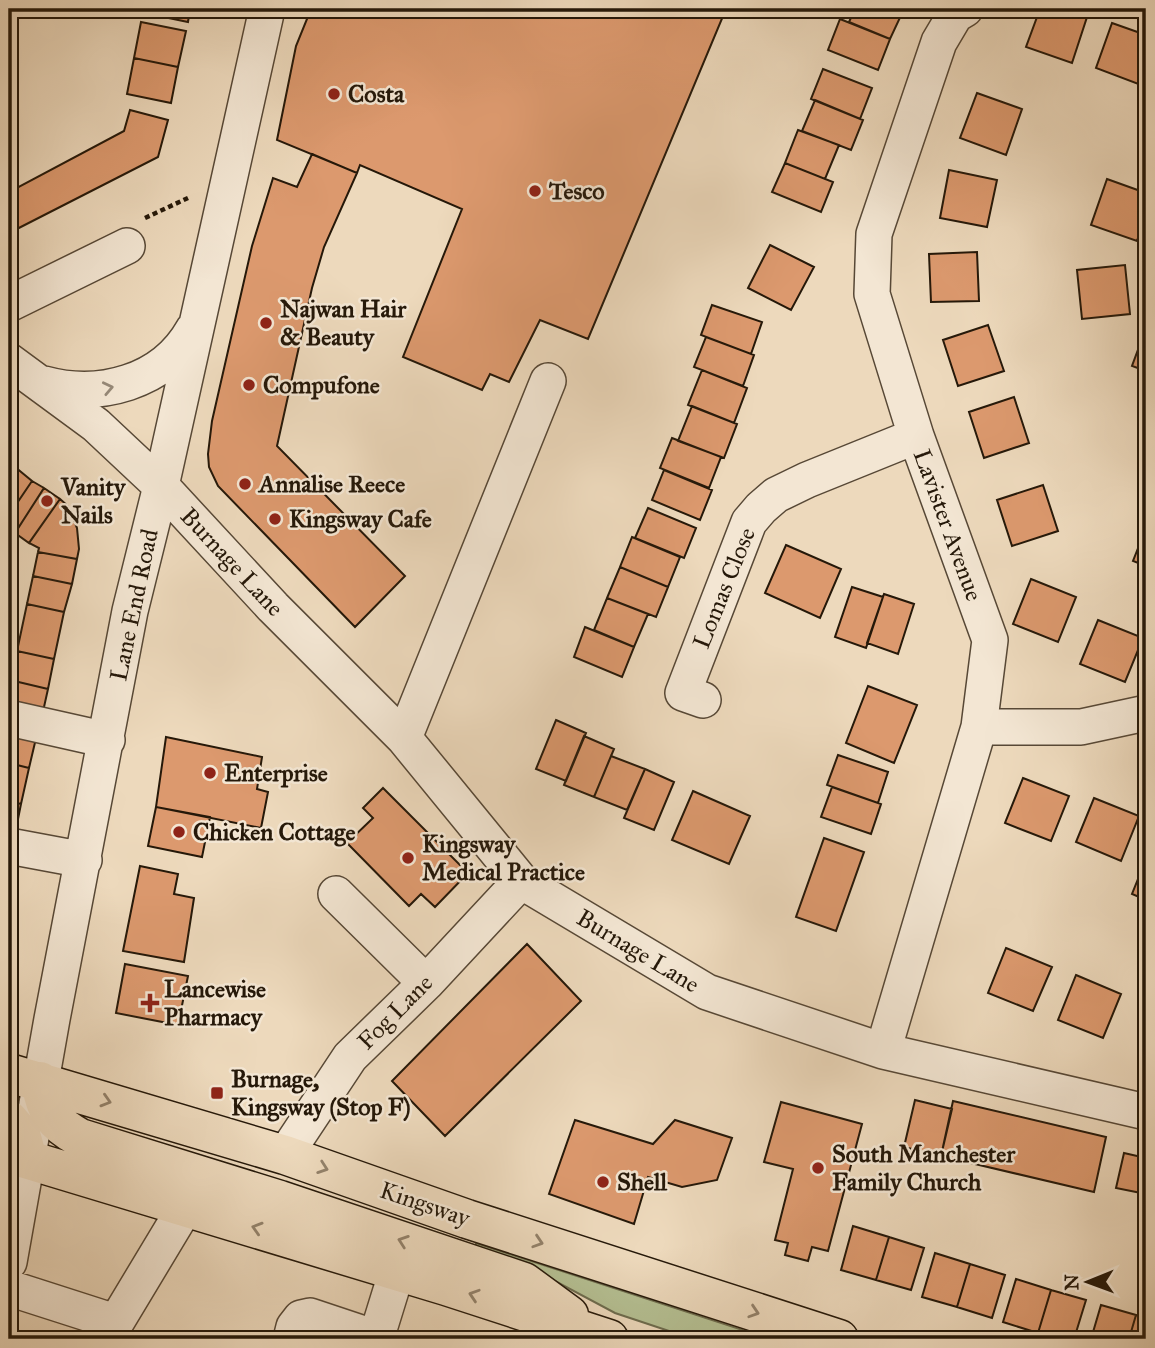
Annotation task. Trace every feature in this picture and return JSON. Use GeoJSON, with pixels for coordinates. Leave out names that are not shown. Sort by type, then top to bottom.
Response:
{"type":"FeatureCollection","features":[{"type":"Feature","properties":{"kind":"highway","name":"Kingsway"},"geometry":{"type":"LineString","coordinates":[[24,1077],[285,1155],[467,1219],[839,1339]]}},
{"type":"Feature","properties":{"kind":"highway"},"geometry":{"type":"LineString","coordinates":[[24,1077],[62,1128],[190,1191],[397,1271],[601,1337]]}},
{"type":"Feature","properties":{"kind":"highway"},"geometry":{"type":"LineString","coordinates":[[9,1120],[20,1134],[18,1157],[190,1191],[280,1200],[524,1282],[601,1337]]}},
{"type":"Feature","properties":{"kind":"highway"},"geometry":{"type":"LineString","coordinates":[[454,1258],[467,1219]]}},
{"type":"Feature","properties":{"kind":"street","name":"Lane End Road"},"geometry":{"type":"LineString","coordinates":[[24,1077],[84,860],[132,604],[161,486],[267,9]]}},
{"type":"Feature","properties":{"kind":"street","name":"Lavister Avenue"},"geometry":{"type":"LineString","coordinates":[[883,1051],[979,727],[990,640],[916,436],[872,294],[874,234],[939,42],[955,15],[965,9]]}},
{"type":"Feature","properties":{"kind":"street"},"geometry":{"type":"LineString","coordinates":[[9,304],[127,246]]}},
{"type":"Feature","properties":{"kind":"street","name":"Burnage Lane"},"geometry":{"type":"LineString","coordinates":[[40,383],[59,388],[88,390],[129,382],[149,374],[178,353],[195,327]]}},
{"type":"Feature","properties":{"kind":"street","name":"Burnage Lane"},"geometry":{"type":"LineString","coordinates":[[9,361],[96,425],[161,486],[273,607],[404,738],[521,881],[707,992],[883,1051],[1146,1112]]}},
{"type":"Feature","properties":{"kind":"street"},"geometry":{"type":"LineString","coordinates":[[404,738],[548,382]]}},
{"type":"Feature","properties":{"kind":"street","name":"Lomas Close"},"geometry":{"type":"LineString","coordinates":[[703,700],[683,693],[749,522],[776,495],[916,436]]}},
{"type":"Feature","properties":{"kind":"street"},"geometry":{"type":"LineString","coordinates":[[979,727],[1081,727],[1146,713]]}},
{"type":"Feature","properties":{"kind":"street"},"geometry":{"type":"LineString","coordinates":[[9,718],[107,740]]}},
{"type":"Feature","properties":{"kind":"street"},"geometry":{"type":"LineString","coordinates":[[9,846],[84,860]]}},
{"type":"Feature","properties":{"kind":"street","name":"Fog Lane"},"geometry":{"type":"LineString","coordinates":[[285,1155],[350,1057],[426,983],[521,881]]}},
{"type":"Feature","properties":{"kind":"street"},"geometry":{"type":"LineString","coordinates":[[336,894],[426,983]]}},
{"type":"Feature","properties":{"kind":"street"},"geometry":{"type":"LineString","coordinates":[[9,1262],[24,1077]]}},
{"type":"Feature","properties":{"kind":"street"},"geometry":{"type":"LineString","coordinates":[[9,1288],[110,1330],[190,1191]]}},
{"type":"Feature","properties":{"kind":"street"},"geometry":{"type":"LineString","coordinates":[[290,1339],[301,1318],[310,1316],[376,1339],[397,1271]]}},
{"type":"Feature","properties":{"kind":"path"},"geometry":{"type":"LineString","coordinates":[[127,246],[128,225],[228,179]]}},
{"type":"Feature","properties":{"kind":"green space"},"geometry":{"type":"Polygon","coordinates":[[[476,1243],[770,1339],[693,1339],[615,1313],[527,1266],[475,1250],[476,1243]]]}},
{"type":"Feature","properties":{"kind":"building"},"geometry":{"type":"Polygon","coordinates":[[[144,9],[190,9],[188,22],[144,13],[144,9]]]}},
{"type":"Feature","properties":{"kind":"building","name":"Tesco"},"geometry":{"type":"Polygon","coordinates":[[[311,9],[726,9],[588,339],[540,320],[509,382],[490,374],[482,390],[403,357],[462,209],[360,165],[357,173],[277,140],[296,46],[311,9]]]}},
{"type":"Feature","properties":{"kind":"building"},"geometry":{"type":"Polygon","coordinates":[[[855,9],[904,9],[890,39],[849,22],[855,9]]]}},
{"type":"Feature","properties":{"kind":"building"},"geometry":{"type":"Polygon","coordinates":[[[1040,9],[1065,9],[1087,17],[1072,63],[1026,47],[1040,9]]]}},
{"type":"Feature","properties":{"kind":"building"},"geometry":{"type":"Polygon","coordinates":[[[840,19],[890,39],[878,70],[828,50],[840,19]]]}},
{"type":"Feature","properties":{"kind":"building"},"geometry":{"type":"Polygon","coordinates":[[[141,22],[186,31],[178,67],[134,58],[141,22]]]}},
{"type":"Feature","properties":{"kind":"building"},"geometry":{"type":"Polygon","coordinates":[[[1112,23],[1146,35],[1146,70],[1141,85],[1096,68],[1112,23]]]}},
{"type":"Feature","properties":{"kind":"building"},"geometry":{"type":"Polygon","coordinates":[[[134,58],[178,67],[171,103],[127,94],[134,58]]]}},
{"type":"Feature","properties":{"kind":"building"},"geometry":{"type":"Polygon","coordinates":[[[823,69],[872,88],[860,119],[811,99],[823,69]]]}},
{"type":"Feature","properties":{"kind":"building"},"geometry":{"type":"Polygon","coordinates":[[[977,93],[1022,109],[1006,155],[960,138],[977,93]]]}},
{"type":"Feature","properties":{"kind":"building"},"geometry":{"type":"Polygon","coordinates":[[[815,100],[863,120],[851,150],[802,131],[815,100]]]}},
{"type":"Feature","properties":{"kind":"building"},"geometry":{"type":"Polygon","coordinates":[[[130,110],[168,120],[158,157],[9,233],[9,192],[124,131],[130,110]]]}},
{"type":"Feature","properties":{"kind":"building"},"geometry":{"type":"Polygon","coordinates":[[[798,130],[839,145],[825,179],[785,163],[798,130]]]}},
{"type":"Feature","properties":{"kind":"building"},"geometry":{"type":"Polygon","coordinates":[[[312,154],[357,173],[324,247],[312,288],[277,446],[405,576],[355,627],[218,486],[209,467],[212,421],[252,246],[273,178],[297,187],[312,154]]]}},
{"type":"Feature","properties":{"kind":"building"},"geometry":{"type":"Polygon","coordinates":[[[785,163],[833,182],[821,212],[772,192],[785,163]]]}},
{"type":"Feature","properties":{"kind":"building"},"geometry":{"type":"Polygon","coordinates":[[[949,170],[997,180],[987,227],[940,218],[949,170]]]}},
{"type":"Feature","properties":{"kind":"building"},"geometry":{"type":"Polygon","coordinates":[[[1107,179],[1146,193],[1146,213],[1137,241],[1091,225],[1107,179]]]}},
{"type":"Feature","properties":{"kind":"building"},"geometry":{"type":"Polygon","coordinates":[[[770,245],[814,267],[791,310],[748,288],[770,245]]]}},
{"type":"Feature","properties":{"kind":"building"},"geometry":{"type":"Polygon","coordinates":[[[977,252],[979,301],[931,302],[929,254],[977,252]]]}},
{"type":"Feature","properties":{"kind":"building"},"geometry":{"type":"Polygon","coordinates":[[[1125,265],[1130,314],[1082,319],[1077,270],[1125,265]]]}},
{"type":"Feature","properties":{"kind":"building"},"geometry":{"type":"Polygon","coordinates":[[[712,305],[762,322],[751,354],[701,335],[712,305]]]}},
{"type":"Feature","properties":{"kind":"building"},"geometry":{"type":"Polygon","coordinates":[[[988,325],[1004,371],[958,386],[943,340],[988,325]]]}},
{"type":"Feature","properties":{"kind":"building"},"geometry":{"type":"Polygon","coordinates":[[[1146,328],[1146,371],[1132,366],[1146,328]]]}},
{"type":"Feature","properties":{"kind":"building"},"geometry":{"type":"Polygon","coordinates":[[[706,337],[754,355],[743,386],[694,367],[706,337]]]}},
{"type":"Feature","properties":{"kind":"building"},"geometry":{"type":"Polygon","coordinates":[[[702,370],[747,388],[734,423],[688,405],[702,370]]]}},
{"type":"Feature","properties":{"kind":"building"},"geometry":{"type":"Polygon","coordinates":[[[1014,397],[1029,443],[984,458],[969,412],[1014,397]]]}},
{"type":"Feature","properties":{"kind":"building"},"geometry":{"type":"Polygon","coordinates":[[[692,406],[737,424],[724,458],[678,441],[692,406]]]}},
{"type":"Feature","properties":{"kind":"building"},"geometry":{"type":"Polygon","coordinates":[[[672,438],[721,457],[709,488],[660,468],[672,438]]]}},
{"type":"Feature","properties":{"kind":"building"},"geometry":{"type":"Polygon","coordinates":[[[9,462],[32,481],[9,515],[9,462]]]}},
{"type":"Feature","properties":{"kind":"building"},"geometry":{"type":"Polygon","coordinates":[[[664,470],[712,490],[700,520],[652,500],[664,470]]]}},
{"type":"Feature","properties":{"kind":"building"},"geometry":{"type":"Polygon","coordinates":[[[32,481],[44,488],[15,533],[9,529],[9,515],[32,481]]]}},
{"type":"Feature","properties":{"kind":"building"},"geometry":{"type":"Polygon","coordinates":[[[1043,485],[1058,531],[1012,546],[997,500],[1043,485]]]}},
{"type":"Feature","properties":{"kind":"building"},"geometry":{"type":"Polygon","coordinates":[[[44,488],[60,499],[29,543],[15,533],[44,488]]]}},
{"type":"Feature","properties":{"kind":"building"},"geometry":{"type":"Polygon","coordinates":[[[60,499],[68,506],[77,528],[77,559],[38,552],[39,548],[29,543],[60,499]]]}},
{"type":"Feature","properties":{"kind":"building"},"geometry":{"type":"Polygon","coordinates":[[[648,508],[696,528],[684,558],[635,538],[648,508]]]}},
{"type":"Feature","properties":{"kind":"building"},"geometry":{"type":"Polygon","coordinates":[[[1146,528],[1146,566],[1133,561],[1146,528]]]}},
{"type":"Feature","properties":{"kind":"building"},"geometry":{"type":"Polygon","coordinates":[[[632,537],[680,557],[668,587],[620,567],[632,537]]]}},
{"type":"Feature","properties":{"kind":"building"},"geometry":{"type":"Polygon","coordinates":[[[786,545],[841,569],[820,618],[765,593],[786,545]]]}},
{"type":"Feature","properties":{"kind":"building"},"geometry":{"type":"Polygon","coordinates":[[[38,552],[77,559],[72,584],[33,576],[38,552]]]}},
{"type":"Feature","properties":{"kind":"building"},"geometry":{"type":"Polygon","coordinates":[[[620,567],[668,587],[656,617],[607,598],[620,567]]]}},
{"type":"Feature","properties":{"kind":"building"},"geometry":{"type":"Polygon","coordinates":[[[33,576],[72,584],[64,612],[27,604],[33,576]]]}},
{"type":"Feature","properties":{"kind":"building"},"geometry":{"type":"Polygon","coordinates":[[[1031,579],[1076,597],[1058,642],[1013,624],[1031,579]]]}},
{"type":"Feature","properties":{"kind":"building"},"geometry":{"type":"Polygon","coordinates":[[[852,587],[883,597],[866,648],[835,637],[852,587]]]}},
{"type":"Feature","properties":{"kind":"building"},"geometry":{"type":"Polygon","coordinates":[[[884,594],[914,604],[898,654],[867,643],[884,594]]]}},
{"type":"Feature","properties":{"kind":"building"},"geometry":{"type":"Polygon","coordinates":[[[607,598],[648,614],[634,647],[594,630],[607,598]]]}},
{"type":"Feature","properties":{"kind":"building"},"geometry":{"type":"Polygon","coordinates":[[[27,604],[64,612],[54,659],[17,651],[27,604]]]}},
{"type":"Feature","properties":{"kind":"building"},"geometry":{"type":"Polygon","coordinates":[[[1098,620],[1143,638],[1125,682],[1080,664],[1098,620]]]}},
{"type":"Feature","properties":{"kind":"building"},"geometry":{"type":"Polygon","coordinates":[[[585,627],[634,647],[622,677],[574,657],[585,627]]]}},
{"type":"Feature","properties":{"kind":"building"},"geometry":{"type":"Polygon","coordinates":[[[17,651],[54,659],[48,689],[10,680],[17,651]]]}},
{"type":"Feature","properties":{"kind":"building"},"geometry":{"type":"Polygon","coordinates":[[[10,680],[48,689],[42,716],[9,709],[10,680]]]}},
{"type":"Feature","properties":{"kind":"building"},"geometry":{"type":"Polygon","coordinates":[[[868,686],[917,705],[894,763],[846,743],[868,686]]]}},
{"type":"Feature","properties":{"kind":"building"},"geometry":{"type":"Polygon","coordinates":[[[556,720],[586,733],[566,781],[536,769],[556,720]]]}},
{"type":"Feature","properties":{"kind":"building"},"geometry":{"type":"Polygon","coordinates":[[[9,728],[37,734],[29,768],[9,763],[9,728]]]}},
{"type":"Feature","properties":{"kind":"building"},"geometry":{"type":"Polygon","coordinates":[[[584,736],[614,749],[594,797],[564,785],[584,736]]]}},
{"type":"Feature","properties":{"kind":"building","name":"Enterprise"},"geometry":{"type":"Polygon","coordinates":[[[166,737],[262,757],[257,789],[268,792],[261,828],[156,807],[166,737]]]}},
{"type":"Feature","properties":{"kind":"building"},"geometry":{"type":"Polygon","coordinates":[[[838,755],[888,772],[878,803],[827,785],[838,755]]]}},
{"type":"Feature","properties":{"kind":"building"},"geometry":{"type":"Polygon","coordinates":[[[611,756],[645,769],[627,810],[594,797],[611,756]]]}},
{"type":"Feature","properties":{"kind":"building"},"geometry":{"type":"Polygon","coordinates":[[[9,763],[29,768],[21,804],[9,801],[9,763]]]}},
{"type":"Feature","properties":{"kind":"building"},"geometry":{"type":"Polygon","coordinates":[[[645,769],[674,782],[654,830],[624,818],[645,769]]]}},
{"type":"Feature","properties":{"kind":"building"},"geometry":{"type":"Polygon","coordinates":[[[1023,778],[1069,796],[1051,841],[1005,823],[1023,778]]]}},
{"type":"Feature","properties":{"kind":"building"},"geometry":{"type":"Polygon","coordinates":[[[832,787],[881,804],[871,834],[821,817],[832,787]]]}},
{"type":"Feature","properties":{"kind":"building","name":"Kingsway Medical Practice"},"geometry":{"type":"Polygon","coordinates":[[[383,788],[468,873],[435,907],[421,894],[409,906],[347,843],[373,818],[363,808],[383,788]]]}},
{"type":"Feature","properties":{"kind":"building"},"geometry":{"type":"Polygon","coordinates":[[[693,791],[750,816],[729,864],[672,840],[693,791]]]}},
{"type":"Feature","properties":{"kind":"building"},"geometry":{"type":"Polygon","coordinates":[[[1094,798],[1139,816],[1121,861],[1076,842],[1094,798]]]}},
{"type":"Feature","properties":{"kind":"building"},"geometry":{"type":"Polygon","coordinates":[[[9,801],[21,804],[14,839],[9,838],[9,801]]]}},
{"type":"Feature","properties":{"kind":"building","name":"Chicken Cottage"},"geometry":{"type":"Polygon","coordinates":[[[156,807],[210,817],[202,857],[148,846],[156,807]]]}},
{"type":"Feature","properties":{"kind":"building"},"geometry":{"type":"Polygon","coordinates":[[[824,838],[864,852],[836,931],[796,917],[824,838]]]}},
{"type":"Feature","properties":{"kind":"building"},"geometry":{"type":"Polygon","coordinates":[[[1146,859],[1146,900],[1132,894],[1146,859]]]}},
{"type":"Feature","properties":{"kind":"building"},"geometry":{"type":"Polygon","coordinates":[[[140,866],[178,874],[174,894],[194,898],[184,962],[123,951],[140,866]]]}},
{"type":"Feature","properties":{"kind":"building"},"geometry":{"type":"Polygon","coordinates":[[[527,944],[581,1001],[445,1136],[392,1081],[527,944]]]}},
{"type":"Feature","properties":{"kind":"building"},"geometry":{"type":"Polygon","coordinates":[[[1006,948],[1052,967],[1033,1011],[988,993],[1006,948]]]}},
{"type":"Feature","properties":{"kind":"building","name":"Lancewise Pharmacy"},"geometry":{"type":"Polygon","coordinates":[[[125,964],[188,976],[178,1025],[116,1013],[125,964]]]}},
{"type":"Feature","properties":{"kind":"building"},"geometry":{"type":"Polygon","coordinates":[[[1076,975],[1121,994],[1103,1038],[1058,1020],[1076,975]]]}},
{"type":"Feature","properties":{"kind":"building"},"geometry":{"type":"Polygon","coordinates":[[[915,1100],[952,1109],[941,1156],[904,1147],[915,1100]]]}},
{"type":"Feature","properties":{"kind":"building"},"geometry":{"type":"Polygon","coordinates":[[[953,1101],[1106,1137],[1094,1192],[941,1156],[953,1101]]]}},
{"type":"Feature","properties":{"kind":"building"},"geometry":{"type":"Polygon","coordinates":[[[781,1102],[862,1124],[828,1251],[812,1247],[808,1261],[785,1255],[788,1243],[775,1240],[793,1169],[764,1162],[781,1102]]]}},
{"type":"Feature","properties":{"kind":"building"},"geometry":{"type":"Polygon","coordinates":[[[575,1120],[653,1144],[675,1120],[732,1138],[717,1180],[682,1187],[648,1177],[634,1224],[549,1194],[575,1120]]]}},
{"type":"Feature","properties":{"kind":"building"},"geometry":{"type":"Polygon","coordinates":[[[1124,1153],[1146,1158],[1146,1194],[1116,1188],[1124,1153]]]}},
{"type":"Feature","properties":{"kind":"building"},"geometry":{"type":"Polygon","coordinates":[[[853,1226],[889,1237],[876,1280],[841,1270],[853,1226]]]}},
{"type":"Feature","properties":{"kind":"building"},"geometry":{"type":"Polygon","coordinates":[[[889,1237],[924,1248],[911,1290],[876,1280],[889,1237]]]}},
{"type":"Feature","properties":{"kind":"building"},"geometry":{"type":"Polygon","coordinates":[[[935,1253],[970,1264],[957,1307],[922,1297],[935,1253]]]}},
{"type":"Feature","properties":{"kind":"building"},"geometry":{"type":"Polygon","coordinates":[[[970,1264],[1005,1275],[992,1318],[957,1307],[970,1264]]]}},
{"type":"Feature","properties":{"kind":"building"},"geometry":{"type":"Polygon","coordinates":[[[1016,1279],[1051,1290],[1038,1333],[1003,1322],[1016,1279]]]}},
{"type":"Feature","properties":{"kind":"building"},"geometry":{"type":"Polygon","coordinates":[[[1051,1290],[1086,1300],[1074,1339],[1060,1339],[1038,1333],[1051,1290]]]}},
{"type":"Feature","properties":{"kind":"building"},"geometry":{"type":"Polygon","coordinates":[[[1101,1305],[1136,1315],[1129,1339],[1091,1339],[1101,1305]]]}},
{"type":"Feature","properties":{"kind":"building"},"geometry":{"type":"Polygon","coordinates":[[[1136,1315],[1146,1318],[1146,1339],[1129,1339],[1136,1315]]]}},
{"type":"Feature","properties":{"kind":"place","name":"Costa"},"geometry":{"type":"Point","coordinates":[334,94]}},
{"type":"Feature","properties":{"kind":"place","name":"Tesco"},"geometry":{"type":"Point","coordinates":[535,191]}},
{"type":"Feature","properties":{"kind":"place","name":"Najwan Hair & Beauty"},"geometry":{"type":"Point","coordinates":[266,323]}},
{"type":"Feature","properties":{"kind":"place","name":"Compufone"},"geometry":{"type":"Point","coordinates":[249,385]}},
{"type":"Feature","properties":{"kind":"place","name":"Annalise Reece"},"geometry":{"type":"Point","coordinates":[245,484]}},
{"type":"Feature","properties":{"kind":"place","name":"Vanity Nails"},"geometry":{"type":"Point","coordinates":[47,501]}},
{"type":"Feature","properties":{"kind":"place","name":"Kingsway Cafe"},"geometry":{"type":"Point","coordinates":[275,519]}},
{"type":"Feature","properties":{"kind":"place","name":"Enterprise"},"geometry":{"type":"Point","coordinates":[210,773]}},
{"type":"Feature","properties":{"kind":"place","name":"Chicken Cottage"},"geometry":{"type":"Point","coordinates":[179,832]}},
{"type":"Feature","properties":{"kind":"place","name":"Kingsway Medical Practice"},"geometry":{"type":"Point","coordinates":[408,858]}},
{"type":"Feature","properties":{"kind":"place","name":"Lancewise Pharmacy"},"geometry":{"type":"Point","coordinates":[150,1003]}},
{"type":"Feature","properties":{"kind":"place","name":"Burnage, Kingsway (Stop F)"},"geometry":{"type":"Point","coordinates":[217,1093]}},
{"type":"Feature","properties":{"kind":"place","name":"South Manchester Family Church"},"geometry":{"type":"Point","coordinates":[818,1168]}},
{"type":"Feature","properties":{"kind":"place","name":"Shell"},"geometry":{"type":"Point","coordinates":[603,1182]}}]}
